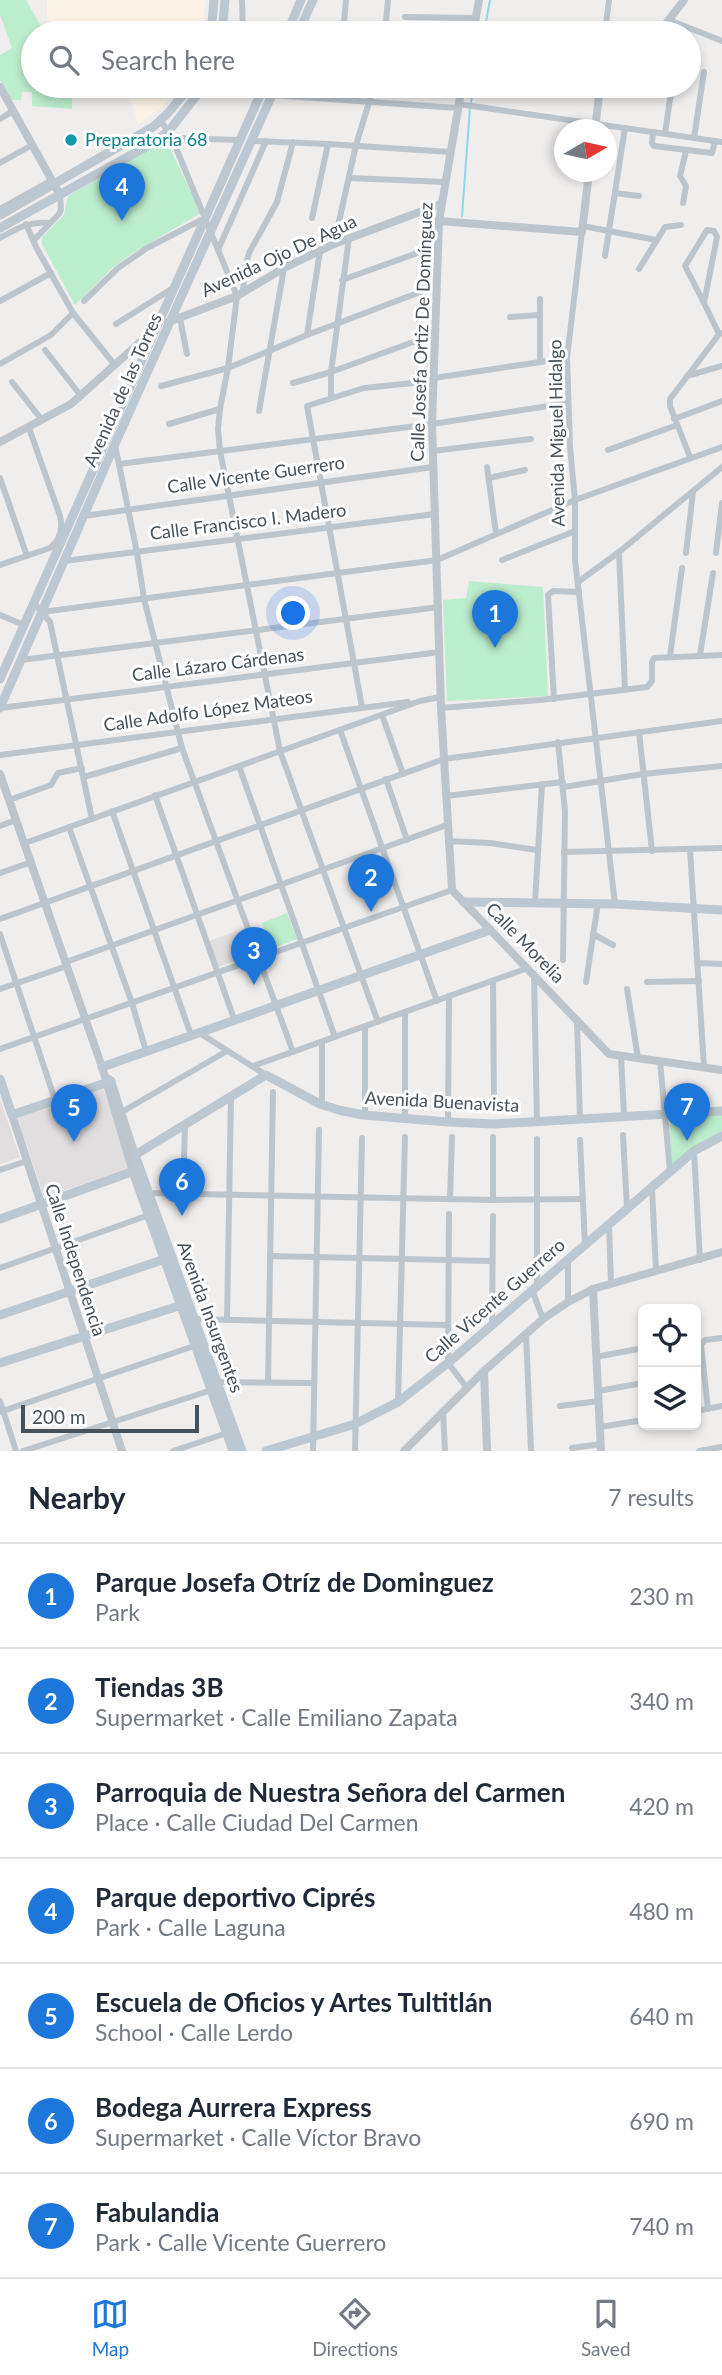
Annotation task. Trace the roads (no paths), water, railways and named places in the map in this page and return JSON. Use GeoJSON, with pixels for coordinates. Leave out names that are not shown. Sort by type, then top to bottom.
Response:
{"type":"FeatureCollection","features":[{"type":"Feature","properties":{"kind":"main road"},"geometry":{"type":"LineString","coordinates":[[212,21],[214,0]]}},
{"type":"Feature","properties":{"kind":"main road"},"geometry":{"type":"LineString","coordinates":[[223,21],[225,0]]}},
{"type":"Feature","properties":{"kind":"main road"},"geometry":{"type":"LineString","coordinates":[[292,21],[302,0]]}},
{"type":"Feature","properties":{"kind":"main road"},"geometry":{"type":"LineString","coordinates":[[303,21],[313,0]]}},
{"type":"Feature","properties":{"kind":"main road"},"geometry":{"type":"LineString","coordinates":[[0,215],[53,182],[140,136],[161,121],[180,98]]}},
{"type":"Feature","properties":{"kind":"main road"},"geometry":{"type":"LineString","coordinates":[[0,228],[170,135],[196,98]]}},
{"type":"Feature","properties":{"kind":"main road","name":"Avenida de las Torres"},"geometry":{"type":"LineString","coordinates":[[0,679],[258,98]]}},
{"type":"Feature","properties":{"kind":"main road","name":"Avenida de las Torres"},"geometry":{"type":"LineString","coordinates":[[0,708],[115,444],[176,319],[271,98]]}},
{"type":"Feature","properties":{"kind":"main road"},"geometry":{"type":"LineString","coordinates":[[464,902],[615,904],[722,910]]}},
{"type":"Feature","properties":{"kind":"main road"},"geometry":{"type":"LineString","coordinates":[[12,1115],[55,1100],[105,1077],[146,1051],[490,930]]}},
{"type":"Feature","properties":{"kind":"main road"},"geometry":{"type":"LineString","coordinates":[[135,1155],[266,1075]]}},
{"type":"Feature","properties":{"kind":"main road","name":"Avenida Buenavista"},"geometry":{"type":"LineString","coordinates":[[266,1075],[322,1105],[365,1115],[405,1119],[494,1124],[722,1111]]}},
{"type":"Feature","properties":{"kind":"main road","name":"Calle Independencia"},"geometry":{"type":"LineString","coordinates":[[0,1079],[12,1115]]}},
{"type":"Feature","properties":{"kind":"main road","name":"Calle Vicente Guerrero"},"geometry":{"type":"LineString","coordinates":[[266,1451],[355,1424],[398,1402],[448,1363],[670,1171],[694,1152],[722,1136]]}},
{"type":"Feature","properties":{"kind":"main road","name":"Avenida Insurgentes"},"geometry":{"type":"LineString","coordinates":[[135,1155],[137,1170],[200,1344],[233,1451]]}},
{"type":"Feature","properties":{"kind":"main road"},"geometry":{"type":"LineString","coordinates":[[0,1219],[137,1170]]}},
{"type":"Feature","properties":{"kind":"main road","name":"Avenida Insurgentes"},"geometry":{"type":"LineString","coordinates":[[145,1193],[149,1215],[185,1304]]}},
{"type":"Feature","properties":{"kind":"main road"},"geometry":{"type":"LineString","coordinates":[[0,1315],[165,1259]]}},
{"type":"Feature","properties":{"kind":"main road"},"geometry":{"type":"LineString","coordinates":[[0,1363],[185,1304]]}},
{"type":"Feature","properties":{"kind":"main road","name":"Avenida Insurgentes"},"geometry":{"type":"LineString","coordinates":[[214,1386],[242,1451]]}},
{"type":"Feature","properties":{"kind":"street"},"geometry":{"type":"LineString","coordinates":[[242,0],[243,21]]}},
{"type":"Feature","properties":{"kind":"street"},"geometry":{"type":"LineString","coordinates":[[344,21],[346,0]]}},
{"type":"Feature","properties":{"kind":"street"},"geometry":{"type":"LineString","coordinates":[[385,21],[388,0]]}},
{"type":"Feature","properties":{"kind":"street"},"geometry":{"type":"LineString","coordinates":[[475,21],[479,0]]}},
{"type":"Feature","properties":{"kind":"street"},"geometry":{"type":"LineString","coordinates":[[607,21],[609,0]]}},
{"type":"Feature","properties":{"kind":"street"},"geometry":{"type":"LineString","coordinates":[[669,20],[684,0]]}},
{"type":"Feature","properties":{"kind":"street"},"geometry":{"type":"LineString","coordinates":[[405,17],[476,18]]}},
{"type":"Feature","properties":{"kind":"street"},"geometry":{"type":"LineString","coordinates":[[701,33],[722,41]]}},
{"type":"Feature","properties":{"kind":"street"},"geometry":{"type":"LineString","coordinates":[[701,92],[704,72]]}},
{"type":"Feature","properties":{"kind":"street"},"geometry":{"type":"LineString","coordinates":[[0,88],[60,195],[61,210],[34,240]]}},
{"type":"Feature","properties":{"kind":"street"},"geometry":{"type":"LineString","coordinates":[[338,98],[370,102],[464,105],[554,120]]}},
{"type":"Feature","properties":{"kind":"street"},"geometry":{"type":"LineString","coordinates":[[334,244],[356,145],[371,98]]}},
{"type":"Feature","properties":{"kind":"street","name":"Calle Josefa Ortiz De Domínguez"},"geometry":{"type":"LineString","coordinates":[[442,708],[432,424],[437,246],[450,152],[464,105],[463,98]]}},
{"type":"Feature","properties":{"kind":"street"},"geometry":{"type":"LineString","coordinates":[[596,119],[599,98]]}},
{"type":"Feature","properties":{"kind":"street"},"geometry":{"type":"LineString","coordinates":[[665,133],[670,98]]}},
{"type":"Feature","properties":{"kind":"street"},"geometry":{"type":"LineString","coordinates":[[694,138],[700,98]]}},
{"type":"Feature","properties":{"kind":"street"},"geometry":{"type":"LineString","coordinates":[[0,119],[13,111]]}},
{"type":"Feature","properties":{"kind":"street"},"geometry":{"type":"LineString","coordinates":[[161,121],[170,135],[240,295]]}},
{"type":"Feature","properties":{"kind":"street"},"geometry":{"type":"LineString","coordinates":[[617,128],[665,133],[718,141],[712,153],[653,146],[653,132]]}},
{"type":"Feature","properties":{"kind":"street"},"geometry":{"type":"LineString","coordinates":[[605,256],[625,128]]}},
{"type":"Feature","properties":{"kind":"street"},"geometry":{"type":"LineString","coordinates":[[170,135],[239,140]]}},
{"type":"Feature","properties":{"kind":"street"},"geometry":{"type":"LineString","coordinates":[[252,141],[450,152]]}},
{"type":"Feature","properties":{"kind":"street"},"geometry":{"type":"LineString","coordinates":[[219,250],[266,141]]}},
{"type":"Feature","properties":{"kind":"street"},"geometry":{"type":"LineString","coordinates":[[293,142],[277,202],[249,253],[244,272],[220,410],[220,451],[280,751],[378,1022]]}},
{"type":"Feature","properties":{"kind":"street"},"geometry":{"type":"LineString","coordinates":[[312,218],[328,144]]}},
{"type":"Feature","properties":{"kind":"street"},"geometry":{"type":"LineString","coordinates":[[0,163],[32,145]]}},
{"type":"Feature","properties":{"kind":"street"},"geometry":{"type":"LineString","coordinates":[[683,203],[686,186],[680,176],[686,150]]}},
{"type":"Feature","properties":{"kind":"street"},"geometry":{"type":"LineString","coordinates":[[348,178],[445,183]]}},
{"type":"Feature","properties":{"kind":"street"},"geometry":{"type":"LineString","coordinates":[[0,209],[53,182]]}},
{"type":"Feature","properties":{"kind":"street","name":"Avenida Miguel Hidalgo"},"geometry":{"type":"LineString","coordinates":[[588,182],[567,358],[568,403],[576,500],[575,560],[615,904]]}},
{"type":"Feature","properties":{"kind":"street"},"geometry":{"type":"LineString","coordinates":[[615,193],[639,195]]}},
{"type":"Feature","properties":{"kind":"street","name":"Avenida Ojo De Agua"},"geometry":{"type":"LineString","coordinates":[[0,442],[62,410],[157,328],[240,295],[284,268],[334,244],[441,204]]}},
{"type":"Feature","properties":{"kind":"street"},"geometry":{"type":"LineString","coordinates":[[84,301],[118,268],[147,248],[205,218]]}},
{"type":"Feature","properties":{"kind":"street"},"geometry":{"type":"LineString","coordinates":[[439,221],[609,231],[656,240]]}},
{"type":"Feature","properties":{"kind":"street"},"geometry":{"type":"LineString","coordinates":[[0,239],[26,225],[48,223]]}},
{"type":"Feature","properties":{"kind":"street"},"geometry":{"type":"LineString","coordinates":[[26,225],[73,313],[114,364]]}},
{"type":"Feature","properties":{"kind":"street"},"geometry":{"type":"LineString","coordinates":[[639,269],[665,226],[681,225]]}},
{"type":"Feature","properties":{"kind":"street"},"geometry":{"type":"LineString","coordinates":[[690,457],[670,399],[721,333],[704,303],[685,266],[710,229],[717,237],[704,303]]}},
{"type":"Feature","properties":{"kind":"street"},"geometry":{"type":"LineString","coordinates":[[331,398],[336,325],[349,238]]}},
{"type":"Feature","properties":{"kind":"street"},"geometry":{"type":"LineString","coordinates":[[342,280],[437,246]]}},
{"type":"Feature","properties":{"kind":"street"},"geometry":{"type":"LineString","coordinates":[[307,335],[320,251]]}},
{"type":"Feature","properties":{"kind":"street"},"geometry":{"type":"LineString","coordinates":[[259,411],[284,268]]}},
{"type":"Feature","properties":{"kind":"street"},"geometry":{"type":"LineString","coordinates":[[0,301],[51,273]]}},
{"type":"Feature","properties":{"kind":"street"},"geometry":{"type":"LineString","coordinates":[[161,386],[228,368],[436,286]]}},
{"type":"Feature","properties":{"kind":"street"},"geometry":{"type":"LineString","coordinates":[[116,324],[175,287]]}},
{"type":"Feature","properties":{"kind":"street"},"geometry":{"type":"LineString","coordinates":[[540,299],[540,362]]}},
{"type":"Feature","properties":{"kind":"street"},"geometry":{"type":"LineString","coordinates":[[1,361],[51,335],[73,313]]}},
{"type":"Feature","properties":{"kind":"street"},"geometry":{"type":"LineString","coordinates":[[510,317],[540,314]]}},
{"type":"Feature","properties":{"kind":"street"},"geometry":{"type":"LineString","coordinates":[[176,319],[187,354]]}},
{"type":"Feature","properties":{"kind":"street"},"geometry":{"type":"LineString","coordinates":[[293,383],[435,334]]}},
{"type":"Feature","properties":{"kind":"street"},"geometry":{"type":"LineString","coordinates":[[45,350],[80,396]]}},
{"type":"Feature","properties":{"kind":"street"},"geometry":{"type":"LineString","coordinates":[[362,706],[307,406],[364,387],[567,358]]}},
{"type":"Feature","properties":{"kind":"street"},"geometry":{"type":"LineString","coordinates":[[686,376],[722,366]]}},
{"type":"Feature","properties":{"kind":"street"},"geometry":{"type":"LineString","coordinates":[[12,382],[43,420]]}},
{"type":"Feature","properties":{"kind":"street"},"geometry":{"type":"LineString","coordinates":[[608,450],[722,401]]}},
{"type":"Feature","properties":{"kind":"street"},"geometry":{"type":"LineString","coordinates":[[119,464],[432,424],[568,403]]}},
{"type":"Feature","properties":{"kind":"street"},"geometry":{"type":"LineString","coordinates":[[169,424],[220,410]]}},
{"type":"Feature","properties":{"kind":"street"},"geometry":{"type":"LineString","coordinates":[[0,565],[50,548],[61,532],[60,516],[29,428]]}},
{"type":"Feature","properties":{"kind":"street"},"geometry":{"type":"LineString","coordinates":[[110,430],[137,553],[144,599],[182,748],[293,1052]]}},
{"type":"Feature","properties":{"kind":"street"},"geometry":{"type":"LineString","coordinates":[[433,451],[531,439]]}},
{"type":"Feature","properties":{"kind":"street"},"geometry":{"type":"LineString","coordinates":[[42,612],[437,560],[576,500],[722,447]]}},
{"type":"Feature","properties":{"kind":"street","name":"Calle Vicente Guerrero"},"geometry":{"type":"LineString","coordinates":[[84,516],[433,467]]}},
{"type":"Feature","properties":{"kind":"street"},"geometry":{"type":"LineString","coordinates":[[487,467],[496,533]]}},
{"type":"Feature","properties":{"kind":"street"},"geometry":{"type":"LineString","coordinates":[[578,582],[619,552],[722,467]]}},
{"type":"Feature","properties":{"kind":"street"},"geometry":{"type":"LineString","coordinates":[[489,478],[525,470]]}},
{"type":"Feature","properties":{"kind":"street"},"geometry":{"type":"LineString","coordinates":[[0,478],[27,556]]}},
{"type":"Feature","properties":{"kind":"street"},"geometry":{"type":"LineString","coordinates":[[686,552],[693,492]]}},
{"type":"Feature","properties":{"kind":"street"},"geometry":{"type":"LineString","coordinates":[[716,553],[722,503]]}},
{"type":"Feature","properties":{"kind":"street","name":"Calle Francisco I. Madero"},"geometry":{"type":"LineString","coordinates":[[64,561],[435,514]]}},
{"type":"Feature","properties":{"kind":"street"},"geometry":{"type":"LineString","coordinates":[[502,560],[575,531]]}},
{"type":"Feature","properties":{"kind":"street"},"geometry":{"type":"LineString","coordinates":[[619,552],[625,689]]}},
{"type":"Feature","properties":{"kind":"street"},"geometry":{"type":"LineString","coordinates":[[670,656],[682,568]]}},
{"type":"Feature","properties":{"kind":"street"},"geometry":{"type":"LineString","coordinates":[[700,655],[713,573]]}},
{"type":"Feature","properties":{"kind":"street"},"geometry":{"type":"LineString","coordinates":[[554,699],[549,592],[579,592]]}},
{"type":"Feature","properties":{"kind":"street"},"geometry":{"type":"LineString","coordinates":[[34,603],[50,622],[92,819]]}},
{"type":"Feature","properties":{"kind":"street"},"geometry":{"type":"LineString","coordinates":[[21,660],[439,607]]}},
{"type":"Feature","properties":{"kind":"street"},"geometry":{"type":"LineString","coordinates":[[0,615],[24,625]]}},
{"type":"Feature","properties":{"kind":"street","name":"Calle Lázaro Cárdenas"},"geometry":{"type":"LineString","coordinates":[[0,708],[440,652]]}},
{"type":"Feature","properties":{"kind":"street"},"geometry":{"type":"LineString","coordinates":[[0,1049],[452,890],[442,708],[554,699],[650,685],[652,662],[658,657],[722,655]]}},
{"type":"Feature","properties":{"kind":"street"},"geometry":{"type":"LineString","coordinates":[[25,843],[420,701],[441,697]]}},
{"type":"Feature","properties":{"kind":"street","name":"Calle Adolfo López Mateos"},"geometry":{"type":"LineString","coordinates":[[0,755],[362,706],[420,701]]}},
{"type":"Feature","properties":{"kind":"street"},"geometry":{"type":"LineString","coordinates":[[382,715],[403,774]]}},
{"type":"Feature","properties":{"kind":"street"},"geometry":{"type":"LineString","coordinates":[[0,919],[444,759],[722,721]]}},
{"type":"Feature","properties":{"kind":"street"},"geometry":{"type":"LineString","coordinates":[[340,730],[437,1001]]}},
{"type":"Feature","properties":{"kind":"street"},"geometry":{"type":"LineString","coordinates":[[639,732],[652,850]]}},
{"type":"Feature","properties":{"kind":"street"},"geometry":{"type":"LineString","coordinates":[[558,742],[564,784],[563,960]]}},
{"type":"Feature","properties":{"kind":"street","name":"Calle Adolfo López Mateos"},"geometry":{"type":"LineString","coordinates":[[83,777],[182,748]]}},
{"type":"Feature","properties":{"kind":"street"},"geometry":{"type":"LineString","coordinates":[[239,766],[335,1037]]}},
{"type":"Feature","properties":{"kind":"street"},"geometry":{"type":"LineString","coordinates":[[446,796],[722,766]]}},
{"type":"Feature","properties":{"kind":"street"},"geometry":{"type":"LineString","coordinates":[[9,800],[51,785],[58,773],[82,768]]}},
{"type":"Feature","properties":{"kind":"street","name":"Avenida Insurgentes"},"geometry":{"type":"LineString","coordinates":[[0,774],[2,788],[32,862],[137,1170]]}},
{"type":"Feature","properties":{"kind":"street"},"geometry":{"type":"LineString","coordinates":[[386,779],[407,840]]}},
{"type":"Feature","properties":{"kind":"street"},"geometry":{"type":"LineString","coordinates":[[535,903],[542,784]]}},
{"type":"Feature","properties":{"kind":"street"},"geometry":{"type":"LineString","coordinates":[[155,796],[234,1019]]}},
{"type":"Feature","properties":{"kind":"street"},"geometry":{"type":"LineString","coordinates":[[111,811],[175,988],[195,1033]]}},
{"type":"Feature","properties":{"kind":"street"},"geometry":{"type":"LineString","coordinates":[[0,826],[16,820]]}},
{"type":"Feature","properties":{"kind":"street"},"geometry":{"type":"LineString","coordinates":[[0,989],[154,930],[447,825]]}},
{"type":"Feature","properties":{"kind":"street"},"geometry":{"type":"LineString","coordinates":[[69,827],[132,1003],[146,1051]]}},
{"type":"Feature","properties":{"kind":"street"},"geometry":{"type":"LineString","coordinates":[[448,841],[490,843],[537,850]]}},
{"type":"Feature","properties":{"kind":"street"},"geometry":{"type":"LineString","coordinates":[[564,852],[722,848]]}},
{"type":"Feature","properties":{"kind":"street"},"geometry":{"type":"LineString","coordinates":[[690,850],[704,1067]]}},
{"type":"Feature","properties":{"kind":"street"},"geometry":{"type":"LineString","coordinates":[[0,873],[32,862]]}},
{"type":"Feature","properties":{"kind":"street","name":"Calle Morelia"},"geometry":{"type":"LineString","coordinates":[[452,890],[609,1054],[621,1056]]}},
{"type":"Feature","properties":{"kind":"street"},"geometry":{"type":"LineString","coordinates":[[586,982],[598,904]]}},
{"type":"Feature","properties":{"kind":"street"},"geometry":{"type":"LineString","coordinates":[[0,934],[55,1100]]}},
{"type":"Feature","properties":{"kind":"street"},"geometry":{"type":"LineString","coordinates":[[593,934],[613,945]]}},
{"type":"Feature","properties":{"kind":"street"},"geometry":{"type":"LineString","coordinates":[[698,963],[722,964]]}},
{"type":"Feature","properties":{"kind":"street"},"geometry":{"type":"LineString","coordinates":[[253,1066],[449,996],[531,971],[537,1122]]}},
{"type":"Feature","properties":{"kind":"street"},"geometry":{"type":"LineString","coordinates":[[493,981],[494,1104]]}},
{"type":"Feature","properties":{"kind":"street"},"geometry":{"type":"LineString","coordinates":[[647,982],[699,981]]}},
{"type":"Feature","properties":{"kind":"street"},"geometry":{"type":"LineString","coordinates":[[628,989],[638,1058]]}},
{"type":"Feature","properties":{"kind":"street"},"geometry":{"type":"LineString","coordinates":[[448,1122],[449,996]]}},
{"type":"Feature","properties":{"kind":"street"},"geometry":{"type":"LineString","coordinates":[[405,1012],[405,1119]]}},
{"type":"Feature","properties":{"kind":"street"},"geometry":{"type":"LineString","coordinates":[[577,1021],[580,1118]]}},
{"type":"Feature","properties":{"kind":"street"},"geometry":{"type":"LineString","coordinates":[[213,1027],[220,1046]]}},
{"type":"Feature","properties":{"kind":"street"},"geometry":{"type":"LineString","coordinates":[[365,1027],[365,1115]]}},
{"type":"Feature","properties":{"kind":"street","name":"Avenida Buenavista"},"geometry":{"type":"LineString","coordinates":[[195,1033],[266,1075]]}},
{"type":"Feature","properties":{"kind":"street"},"geometry":{"type":"LineString","coordinates":[[322,1042],[322,1105]]}},
{"type":"Feature","properties":{"kind":"street"},"geometry":{"type":"LineString","coordinates":[[120,1113],[227,1051]]}},
{"type":"Feature","properties":{"kind":"street"},"geometry":{"type":"LineString","coordinates":[[624,1116],[621,1056],[722,1070]]}},
{"type":"Feature","properties":{"kind":"street"},"geometry":{"type":"LineString","coordinates":[[660,1061],[670,1171]]}},
{"type":"Feature","properties":{"kind":"street","name":"Avenida Insurgentes"},"geometry":{"type":"LineString","coordinates":[[105,1077],[135,1155]]}},
{"type":"Feature","properties":{"kind":"street"},"geometry":{"type":"LineString","coordinates":[[268,1382],[273,1092]]}},
{"type":"Feature","properties":{"kind":"street"},"geometry":{"type":"LineString","coordinates":[[227,1320],[231,1097]]}},
{"type":"Feature","properties":{"kind":"street","name":"Calle Independencia"},"geometry":{"type":"LineString","coordinates":[[12,1115],[122,1451]]}},
{"type":"Feature","properties":{"kind":"street"},"geometry":{"type":"LineString","coordinates":[[183,1194],[185,1124]]}},
{"type":"Feature","properties":{"kind":"street"},"geometry":{"type":"LineString","coordinates":[[313,1451],[319,1130]]}},
{"type":"Feature","properties":{"kind":"street"},"geometry":{"type":"LineString","coordinates":[[623,1135],[627,1208]]}},
{"type":"Feature","properties":{"kind":"street"},"geometry":{"type":"LineString","coordinates":[[398,1402],[405,1137]]}},
{"type":"Feature","properties":{"kind":"street"},"geometry":{"type":"LineString","coordinates":[[450,1199],[452,1137]]}},
{"type":"Feature","properties":{"kind":"street"},"geometry":{"type":"LineString","coordinates":[[493,1200],[494,1137]]}},
{"type":"Feature","properties":{"kind":"street"},"geometry":{"type":"LineString","coordinates":[[355,1451],[362,1138]]}},
{"type":"Feature","properties":{"kind":"street"},"geometry":{"type":"LineString","coordinates":[[537,1139],[534,1288],[543,1319]]}},
{"type":"Feature","properties":{"kind":"street"},"geometry":{"type":"LineString","coordinates":[[580,1140],[585,1245]]}},
{"type":"Feature","properties":{"kind":"street"},"geometry":{"type":"LineString","coordinates":[[694,1152],[700,1259]]}},
{"type":"Feature","properties":{"kind":"street"},"geometry":{"type":"LineString","coordinates":[[0,1170],[27,1161]]}},
{"type":"Feature","properties":{"kind":"street"},"geometry":{"type":"LineString","coordinates":[[652,1188],[656,1271]]}},
{"type":"Feature","properties":{"kind":"street"},"geometry":{"type":"LineString","coordinates":[[145,1193],[493,1200],[582,1199]]}},
{"type":"Feature","properties":{"kind":"street"},"geometry":{"type":"LineString","coordinates":[[449,1214],[448,1363],[467,1388]]}},
{"type":"Feature","properties":{"kind":"street"},"geometry":{"type":"LineString","coordinates":[[0,1268],[149,1215]]}},
{"type":"Feature","properties":{"kind":"street"},"geometry":{"type":"LineString","coordinates":[[492,1325],[493,1216]]}},
{"type":"Feature","properties":{"kind":"street"},"geometry":{"type":"LineString","coordinates":[[609,1224],[611,1284]]}},
{"type":"Feature","properties":{"kind":"street"},"geometry":{"type":"LineString","coordinates":[[404,1451],[484,1371],[543,1319],[568,1302],[593,1289],[722,1252]]}},
{"type":"Feature","properties":{"kind":"street"},"geometry":{"type":"LineString","coordinates":[[270,1256],[492,1261]]}},
{"type":"Feature","properties":{"kind":"street"},"geometry":{"type":"LineString","coordinates":[[568,1260],[568,1302]]}},
{"type":"Feature","properties":{"kind":"street"},"geometry":{"type":"LineString","coordinates":[[572,1448],[601,1448],[593,1289]]}},
{"type":"Feature","properties":{"kind":"street"},"geometry":{"type":"LineString","coordinates":[[191,1319],[447,1325]]}},
{"type":"Feature","properties":{"kind":"street"},"geometry":{"type":"LineString","coordinates":[[526,1333],[531,1451]]}},
{"type":"Feature","properties":{"kind":"street"},"geometry":{"type":"LineString","coordinates":[[708,1409],[702,1342],[722,1338]]}},
{"type":"Feature","properties":{"kind":"street"},"geometry":{"type":"LineString","coordinates":[[2,1411],[200,1344]]}},
{"type":"Feature","properties":{"kind":"street"},"geometry":{"type":"LineString","coordinates":[[596,1357],[638,1349]]}},
{"type":"Feature","properties":{"kind":"street"},"geometry":{"type":"LineString","coordinates":[[484,1371],[487,1451]]}},
{"type":"Feature","properties":{"kind":"street"},"geometry":{"type":"LineString","coordinates":[[23,1451],[214,1386],[268,1382],[313,1383]]}},
{"type":"Feature","properties":{"kind":"street"},"geometry":{"type":"LineString","coordinates":[[598,1391],[638,1384]]}},
{"type":"Feature","properties":{"kind":"street"},"geometry":{"type":"LineString","coordinates":[[0,1401],[16,1451]]}},
{"type":"Feature","properties":{"kind":"street"},"geometry":{"type":"LineString","coordinates":[[560,1406],[598,1401]]}},
{"type":"Feature","properties":{"kind":"street"},"geometry":{"type":"LineString","coordinates":[[701,1410],[722,1406]]}},
{"type":"Feature","properties":{"kind":"street"},"geometry":{"type":"LineString","coordinates":[[443,1410],[445,1451]]}},
{"type":"Feature","properties":{"kind":"street"},"geometry":{"type":"LineString","coordinates":[[600,1427],[638,1421]]}},
{"type":"Feature","properties":{"kind":"street"},"geometry":{"type":"LineString","coordinates":[[173,1451],[227,1433]]}},
{"type":"Feature","properties":{"kind":"street"},"geometry":{"type":"LineString","coordinates":[[699,1451],[722,1447]]}},
{"type":"Feature","properties":{"kind":"waterway"},"geometry":{"type":"LineString","coordinates":[[486,21],[490,0]]}},
{"type":"Feature","properties":{"kind":"waterway"},"geometry":{"type":"LineString","coordinates":[[471,102],[472,98]]}},
{"type":"Feature","properties":{"kind":"waterway"},"geometry":{"type":"LineString","coordinates":[[462,216],[470,107]]}},
{"type":"Feature","properties":{"kind":"place","name":"Preparatoria 68"},"geometry":{"type":"Point","coordinates":[71,140]}},
{"type":"Feature","properties":{"kind":"place","name":"Parque deportivo Ciprés"},"geometry":{"type":"Point","coordinates":[122,221]}},
{"type":"Feature","properties":{"kind":"place","name":"Parque Josefa Otríz de Dominguez"},"geometry":{"type":"Point","coordinates":[495,648]}},
{"type":"Feature","properties":{"kind":"place","name":"Tiendas 3B"},"geometry":{"type":"Point","coordinates":[371,912]}},
{"type":"Feature","properties":{"kind":"place","name":"Parroquia de Nuestra Señora del Carmen"},"geometry":{"type":"Point","coordinates":[254,985]}},
{"type":"Feature","properties":{"kind":"place","name":"Fabulandia"},"geometry":{"type":"Point","coordinates":[687,1141]}},
{"type":"Feature","properties":{"kind":"place","name":"Escuela de Oficios y Artes Tultitlán"},"geometry":{"type":"Point","coordinates":[74,1142]}},
{"type":"Feature","properties":{"kind":"place","name":"Bodega Aurrera Express"},"geometry":{"type":"Point","coordinates":[182,1216]}}]}
